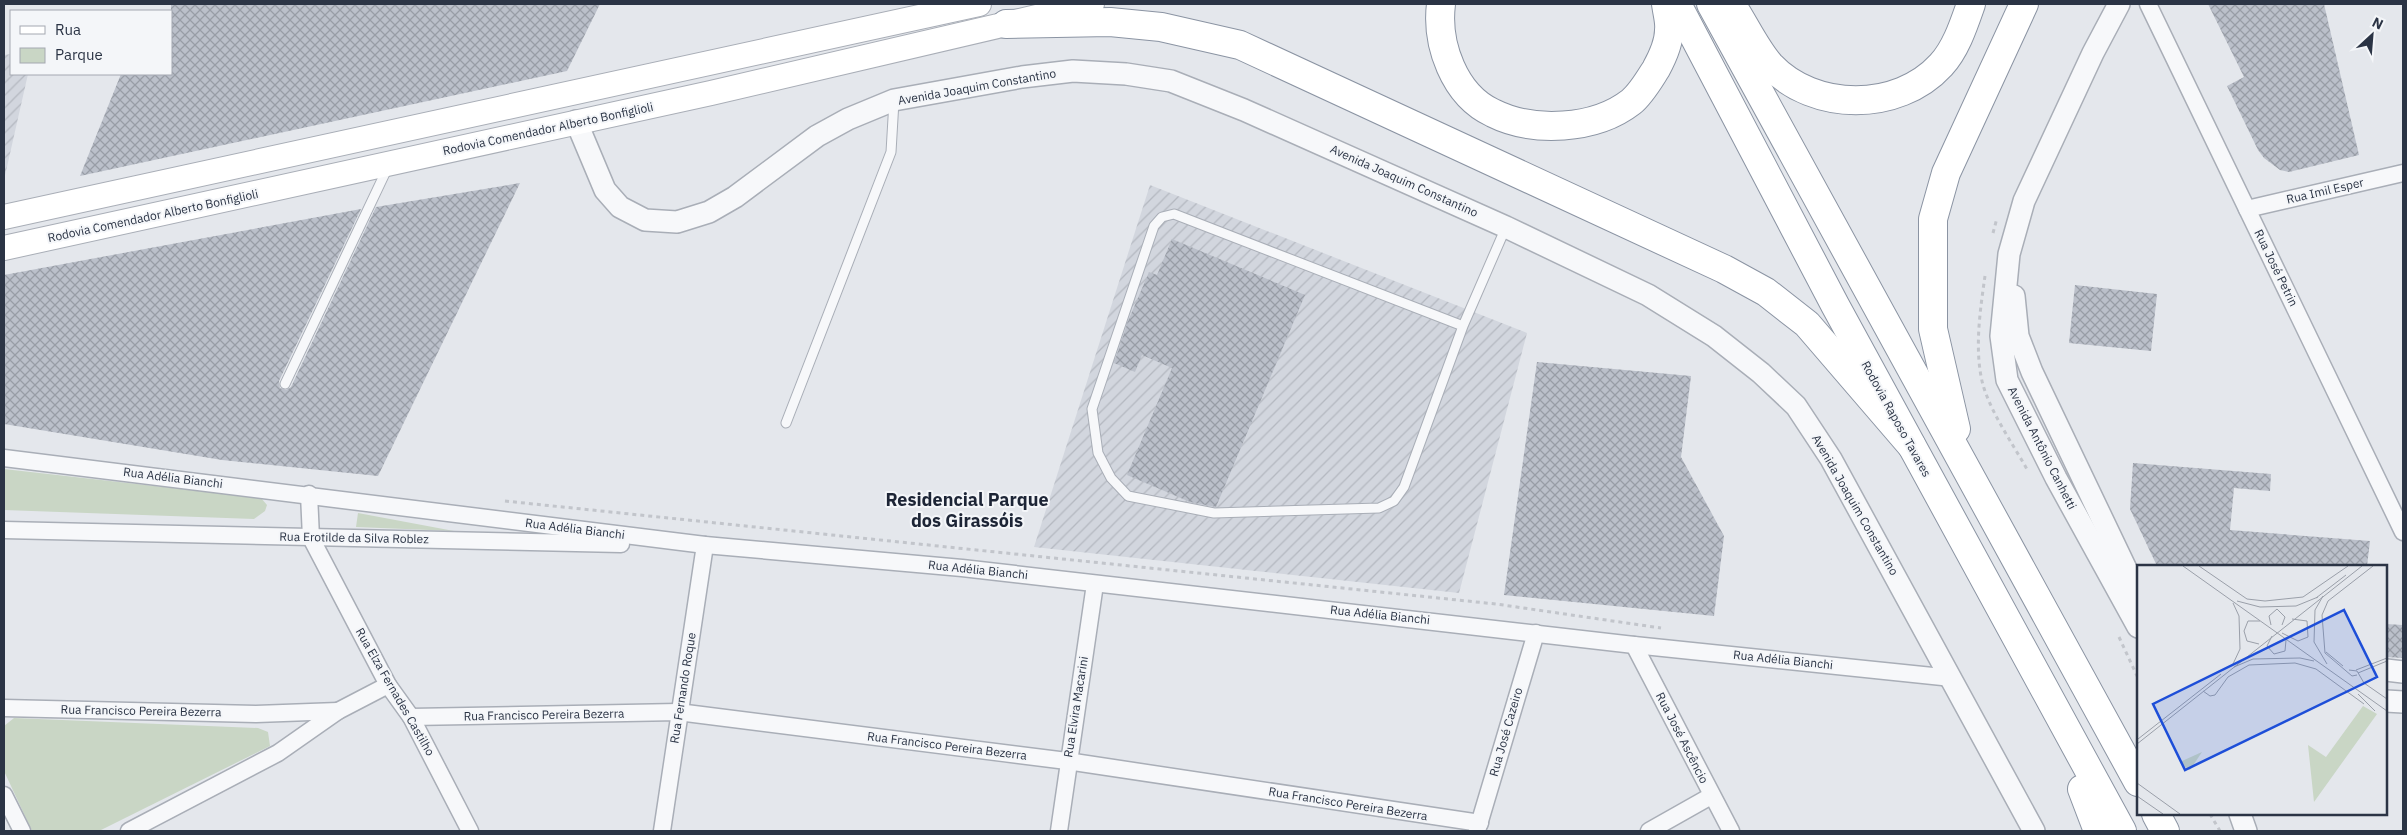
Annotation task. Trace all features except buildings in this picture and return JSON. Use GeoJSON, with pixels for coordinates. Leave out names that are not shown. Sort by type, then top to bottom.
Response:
{"type":"FeatureCollection","features":[{"type":"Feature","properties":{"kind":"highway"},"geometry":{"type":"LineString","coordinates":[[1441,4],[1439,18],[1444,51],[1462,85],[1472,98],[1492,113],[1534,125],[1552,125],[1570,124],[1607,116],[1631,102],[1649,80],[1663,56],[1669,31],[1666,4]]}},
{"type":"Feature","properties":{"kind":"highway","name":"Rodovia Raposo Tavares"},"geometry":{"type":"LineString","coordinates":[[1677,4],[1834,306],[2122,831]]}},
{"type":"Feature","properties":{"kind":"highway"},"geometry":{"type":"LineString","coordinates":[[1711,4],[2137,780]]}},
{"type":"Feature","properties":{"kind":"highway"},"geometry":{"type":"LineString","coordinates":[[1732,4],[1770,64],[1790,81],[1809,91],[1831,98],[1856,102],[1884,98],[1909,89],[1942,65],[1960,34],[1971,4]]}},
{"type":"Feature","properties":{"kind":"highway"},"geometry":{"type":"LineString","coordinates":[[1963,461],[1933,329],[1933,219],[1946,173],[2024,4]]}},
{"type":"Feature","properties":{"kind":"highway"},"geometry":{"type":"LineString","coordinates":[[1006,24],[1127,24],[1161,27],[1240,45],[1724,269],[1766,292],[1807,324],[1911,445]]}},
{"type":"Feature","properties":{"kind":"highway"},"geometry":{"type":"LineString","coordinates":[[2038,678],[2098,831]]}},
{"type":"Feature","properties":{"kind":"highway"},"geometry":{"type":"LineString","coordinates":[[2157,815],[2165,831]]}},
{"type":"Feature","properties":{"kind":"main road"},"geometry":{"type":"LineString","coordinates":[[4,217],[978,4]]}},
{"type":"Feature","properties":{"kind":"main road","name":"Rodovia Comendador Alberto Bonfiglioli"},"geometry":{"type":"LineString","coordinates":[[4,248],[390,164],[576,121],[711,93],[1092,4]]}},
{"type":"Feature","properties":{"kind":"street","name":"Avenida Antônio Canhetti"},"geometry":{"type":"LineString","coordinates":[[2119,4],[2093,53],[2024,201],[2009,254],[2001,336],[2007,380],[2056,478],[2137,625]]}},
{"type":"Feature","properties":{"kind":"street","name":"Rua José Petrin"},"geometry":{"type":"LineString","coordinates":[[2148,4],[2403,532]]}},
{"type":"Feature","properties":{"kind":"street","name":"Avenida Joaquim Constantino"},"geometry":{"type":"LineString","coordinates":[[576,121],[602,184],[620,207],[646,220],[677,222],[709,212],[735,196],[817,136],[848,119],[894,100],[1022,77],[1073,71],[1126,74],[1171,81],[1244,110],[1506,226],[1648,295],[1698,326],[1761,373],[1796,406],[1831,459],[2034,831]]}},
{"type":"Feature","properties":{"kind":"street","name":"Rua Imil Esper"},"geometry":{"type":"LineString","coordinates":[[2247,209],[2403,173]]}},
{"type":"Feature","properties":{"kind":"street","name":"Avenida Antônio Canhetti"},"geometry":{"type":"LineString","coordinates":[[2009,254],[2018,336],[2032,372],[2137,592]]}},
{"type":"Feature","properties":{"kind":"street","name":"Rua Adélia Bianchi"},"geometry":{"type":"LineString","coordinates":[[4,458],[309,494],[705,545],[962,568],[1952,678]]}},
{"type":"Feature","properties":{"kind":"street","name":"Rua Elza Fernades Castilho"},"geometry":{"type":"LineString","coordinates":[[309,494],[311,538],[388,685],[411,717],[470,831]]}},
{"type":"Feature","properties":{"kind":"street","name":"Rua Erotilde da Silva Roblez"},"geometry":{"type":"LineString","coordinates":[[4,530],[705,545]]}},
{"type":"Feature","properties":{"kind":"street","name":"Rua Fernando Roque"},"geometry":{"type":"LineString","coordinates":[[662,831],[678,712],[705,545]]}},
{"type":"Feature","properties":{"kind":"street","name":"Rua Elvira Macarini"},"geometry":{"type":"LineString","coordinates":[[1059,831],[1067,761],[1095,584]]}},
{"type":"Feature","properties":{"kind":"street","name":"Rua José Cazeiro"},"geometry":{"type":"LineString","coordinates":[[1478,827],[1536,633]]}},
{"type":"Feature","properties":{"kind":"street","name":"Rua José Ascêncio"},"geometry":{"type":"LineString","coordinates":[[1634,644],[1711,796],[1731,831]]}},
{"type":"Feature","properties":{"kind":"street"},"geometry":{"type":"LineString","coordinates":[[2387,670],[2403,672]]}},
{"type":"Feature","properties":{"kind":"street"},"geometry":{"type":"LineString","coordinates":[[129,831],[278,753],[338,712],[388,685]]}},
{"type":"Feature","properties":{"kind":"street"},"geometry":{"type":"LineString","coordinates":[[2387,701],[2403,702]]}},
{"type":"Feature","properties":{"kind":"street","name":"Rua Francisco Pereira Bezerra"},"geometry":{"type":"LineString","coordinates":[[4,708],[256,714],[338,712]]}},
{"type":"Feature","properties":{"kind":"street","name":"Rua Francisco Pereira Bezerra"},"geometry":{"type":"LineString","coordinates":[[411,717],[678,712],[1067,761],[1478,827]]}},
{"type":"Feature","properties":{"kind":"street"},"geometry":{"type":"LineString","coordinates":[[4,795],[22,831]]}},
{"type":"Feature","properties":{"kind":"street"},"geometry":{"type":"LineString","coordinates":[[1649,831],[1711,796]]}},
{"type":"Feature","properties":{"kind":"street"},"geometry":{"type":"LineString","coordinates":[[2240,815],[2246,831]]}},
{"type":"Feature","properties":{"kind":"lane"},"geometry":{"type":"LineString","coordinates":[[786,422],[891,152],[894,100]]}},
{"type":"Feature","properties":{"kind":"lane"},"geometry":{"type":"LineString","coordinates":[[285,384],[390,164]]}},
{"type":"Feature","properties":{"kind":"lane"},"geometry":{"type":"LineString","coordinates":[[1463,326],[1174,214],[1162,217],[1154,226],[1092,409],[1098,453],[1111,478],[1128,496],[1214,514],[1379,508],[1394,501],[1404,487],[1463,326],[1506,226]]}},
{"type":"Feature","properties":{"kind":"path"},"geometry":{"type":"LineString","coordinates":[[2211,815],[2220,831]]}},
{"type":"Feature","properties":{"kind":"shaded area"},"geometry":{"type":"Polygon","coordinates":[[[10,54],[10,75],[28,75],[4,180],[4,55],[10,54]]]}},
{"type":"Feature","properties":{"kind":"shaded area"},"geometry":{"type":"Polygon","coordinates":[[[1150,185],[1527,333],[1459,593],[1034,547],[1150,185]]]}},
{"type":"Feature","properties":{"kind":"green space"},"geometry":{"type":"Polygon","coordinates":[[[4,469],[261,498],[267,505],[265,511],[254,519],[4,510],[4,469]]]}},
{"type":"Feature","properties":{"kind":"green space"},"geometry":{"type":"Polygon","coordinates":[[[358,513],[454,531],[356,527],[358,513]]]}},
{"type":"Feature","properties":{"kind":"green space"},"geometry":{"type":"Polygon","coordinates":[[[14,718],[258,728],[268,732],[270,746],[99,831],[32,831],[4,771],[4,726],[14,718]]]}},
{"type":"Feature","properties":{"kind":"district","name":"Residencial Parque dos Girassóis"},"geometry":{"type":"Point","coordinates":[967,510]}}]}
